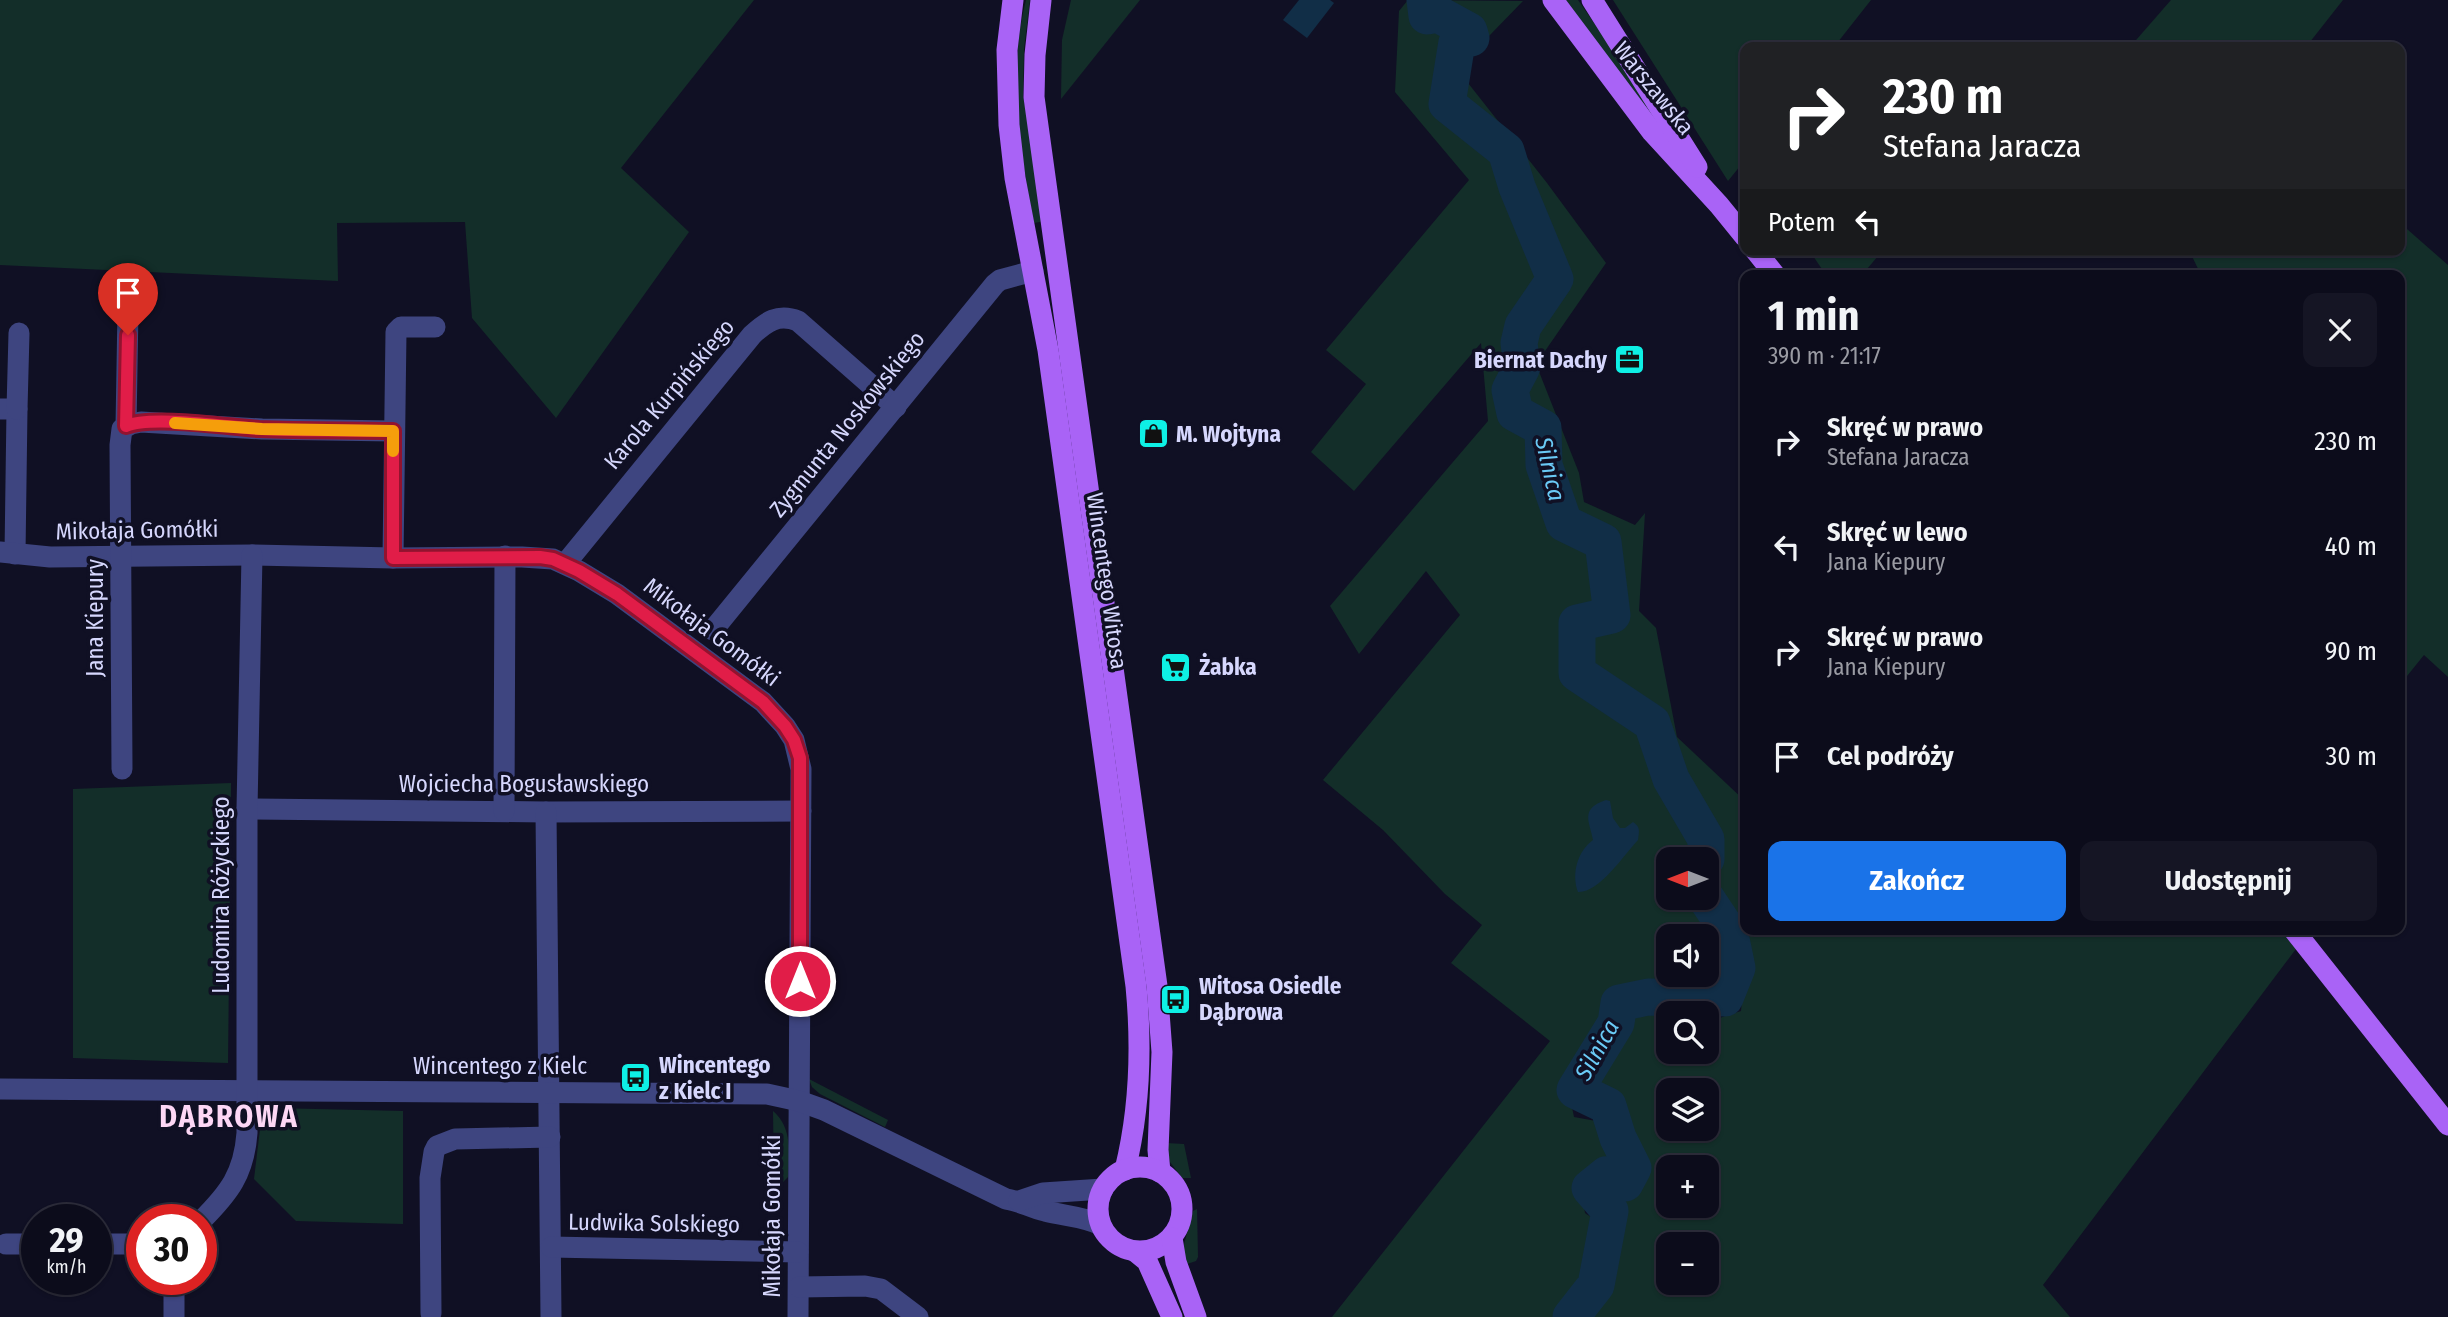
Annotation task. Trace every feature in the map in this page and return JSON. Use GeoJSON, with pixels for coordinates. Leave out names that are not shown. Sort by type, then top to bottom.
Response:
{"type":"FeatureCollection","features":[{"type":"Feature","properties":{"kind":"main road","name":"Wincentego Witosa"},"geometry":{"type":"LineString","coordinates":[[1013,0],[1007,50],[1009,125],[1015,178],[1048,350],[1136,986],[1140,1054],[1134,1134],[1125,1170]]}},
{"type":"Feature","properties":{"kind":"main road","name":"Wincentego Witosa"},"geometry":{"type":"LineString","coordinates":[[1041,0],[1034,97],[1156,978],[1162,1052],[1158,1150],[1160,1172]]}},
{"type":"Feature","properties":{"kind":"main road","name":"Warszawska"},"geometry":{"type":"LineString","coordinates":[[1553,0],[1653,132],[1740,231]]}},
{"type":"Feature","properties":{"kind":"main road","name":"Warszawska"},"geometry":{"type":"LineString","coordinates":[[1592,0],[1668,117],[1719,205]]}},
{"type":"Feature","properties":{"kind":"main road"},"geometry":{"type":"LineString","coordinates":[[1760,256],[1770,270]]}},
{"type":"Feature","properties":{"kind":"main road"},"geometry":{"type":"LineString","coordinates":[[2298,935],[2448,1125]]}},
{"type":"Feature","properties":{"kind":"main road"},"geometry":{"type":"LineString","coordinates":[[1136,1252],[1156,1249],[1172,1238],[1182,1219],[1181,1198],[1170,1179],[1160,1172],[1143,1167],[1125,1170],[1112,1177],[1103,1189],[1098,1207],[1101,1226],[1109,1239],[1122,1248],[1136,1252],[1147,1261],[1172,1317]]}},
{"type":"Feature","properties":{"kind":"main road"},"geometry":{"type":"LineString","coordinates":[[1172,1238],[1176,1262],[1196,1317]]}},
{"type":"Feature","properties":{"kind":"street","name":"Zygmunta Noskowskiego"},"geometry":{"type":"LineString","coordinates":[[713,630],[995,284],[1000,280],[1034,271]]}},
{"type":"Feature","properties":{"kind":"street","name":"Jana Kiepury"},"geometry":{"type":"LineString","coordinates":[[122,769],[120,434],[126,426],[128,310]]}},
{"type":"Feature","properties":{"kind":"street","name":"Karola Kurpińskiego"},"geometry":{"type":"LineString","coordinates":[[565,564],[752,335],[770,320],[789,318],[797,321],[896,407]]}},
{"type":"Feature","properties":{"kind":"street"},"geometry":{"type":"LineString","coordinates":[[393,558],[396,332],[401,327],[435,327]]}},
{"type":"Feature","properties":{"kind":"street","name":"Mikołaja Gomółki"},"geometry":{"type":"LineString","coordinates":[[19,333],[9,409],[8,553],[50,557],[540,557],[565,564],[617,594],[763,702],[776,715],[794,740],[800,758],[798,1317]]}},
{"type":"Feature","properties":{"kind":"street"},"geometry":{"type":"LineString","coordinates":[[126,426],[141,422],[262,429],[393,431]]}},
{"type":"Feature","properties":{"kind":"street","name":"Ludomira Różyckiego"},"geometry":{"type":"LineString","coordinates":[[217,1206],[239,1175],[246,1142],[247,809],[252,555]]}},
{"type":"Feature","properties":{"kind":"street"},"geometry":{"type":"LineString","coordinates":[[504,811],[505,556]]}},
{"type":"Feature","properties":{"kind":"street","name":"Wojciecha Bogusławskiego"},"geometry":{"type":"LineString","coordinates":[[247,809],[801,811]]}},
{"type":"Feature","properties":{"kind":"street","name":"Ludwika Solskiego"},"geometry":{"type":"LineString","coordinates":[[546,812],[551,1317]]}},
{"type":"Feature","properties":{"kind":"street","name":"Wincentego z Kielc"},"geometry":{"type":"LineString","coordinates":[[0,1089],[767,1094],[824,1110],[1006,1199],[1044,1211],[1079,1217],[1101,1226]]}},
{"type":"Feature","properties":{"kind":"street"},"geometry":{"type":"LineString","coordinates":[[431,1312],[430,1178],[437,1146],[455,1139],[550,1137]]}},
{"type":"Feature","properties":{"kind":"street"},"geometry":{"type":"LineString","coordinates":[[1019,1201],[1042,1193],[1103,1189]]}},
{"type":"Feature","properties":{"kind":"street"},"geometry":{"type":"LineString","coordinates":[[6,1244],[21,1244]]}},
{"type":"Feature","properties":{"kind":"street","name":"Ludwika Solskiego"},"geometry":{"type":"LineString","coordinates":[[551,1247],[798,1252]]}},
{"type":"Feature","properties":{"kind":"street"},"geometry":{"type":"LineString","coordinates":[[799,1287],[864,1286],[881,1289],[918,1317]]}},
{"type":"Feature","properties":{"kind":"street"},"geometry":{"type":"LineString","coordinates":[[174,1295],[174,1317]]}},
{"type":"Feature","properties":{"kind":"green space"},"geometry":{"type":"Polygon","coordinates":[[[0,0],[754,0],[621,168],[689,232],[556,418],[472,318],[465,222],[337,223],[338,281],[0,265],[0,0]]]}},
{"type":"Feature","properties":{"kind":"green space"},"geometry":{"type":"Polygon","coordinates":[[[1026,0],[1030,0],[1024,49],[1023,97],[1034,146],[1045,221],[1034,223],[1020,140],[1016,84],[1020,28],[1026,0]]]}},
{"type":"Feature","properties":{"kind":"green space"},"geometry":{"type":"Polygon","coordinates":[[[1071,0],[1140,0],[1061,99],[1062,40],[1071,0]]]}},
{"type":"Feature","properties":{"kind":"green space"},"geometry":{"type":"Polygon","coordinates":[[[1408,0],[1523,1],[1457,69],[1606,263],[1536,364],[1579,473],[1584,502],[1635,525],[1645,513],[1639,611],[1656,628],[1677,737],[1740,796],[1740,935],[2306,935],[2043,1285],[2070,1317],[1577,1317],[1603,1285],[1622,1243],[1618,1210],[1601,1202],[1596,1188],[1625,1191],[1639,1170],[1621,1136],[1613,1102],[1589,1103],[1581,1084],[1609,1047],[1628,1011],[1656,1007],[1656,1064],[1719,1064],[1719,1018],[1741,1011],[1746,954],[1734,925],[1717,910],[1719,847],[1713,847],[1713,839],[1707,847],[1656,847],[1656,910],[1697,910],[1698,916],[1708,924],[1656,924],[1656,987],[1719,987],[1719,934],[1723,937],[1727,961],[1722,997],[1712,1000],[1666,989],[1618,999],[1581,1059],[1569,1093],[1574,1117],[1607,1123],[1611,1145],[1622,1169],[1595,1171],[1581,1187],[1585,1213],[1598,1223],[1604,1234],[1605,1247],[1594,1273],[1575,1298],[1557,1317],[1332,1317],[1550,1041],[1451,963],[1482,925],[1445,894],[1383,830],[1323,780],[1460,615],[1426,571],[1359,654],[1330,606],[1488,421],[1481,343],[1354,491],[1311,452],[1366,384],[1326,350],[1469,180],[1395,92],[1399,11],[1408,0]]]}},
{"type":"Feature","properties":{"kind":"green space"},"geometry":{"type":"Polygon","coordinates":[[[1566,0],[1578,0],[1665,125],[1660,128],[1566,0]]]}},
{"type":"Feature","properties":{"kind":"green space"},"geometry":{"type":"Polygon","coordinates":[[[1613,0],[1871,0],[1838,42],[1740,42],[1740,166],[1728,181],[1613,0]]]}},
{"type":"Feature","properties":{"kind":"green space"},"geometry":{"type":"Polygon","coordinates":[[[2171,0],[2343,0],[2310,42],[2134,42],[2171,0]]]}},
{"type":"Feature","properties":{"kind":"green space"},"geometry":{"type":"Polygon","coordinates":[[[2405,227],[2448,265],[2448,677],[2424,655],[2405,679],[2405,270],[2199,270],[2192,256],[2405,256],[2405,227]]]}},
{"type":"Feature","properties":{"kind":"green space"},"geometry":{"type":"Polygon","coordinates":[[[1813,256],[1878,256],[1866,270],[1823,270],[1813,256]]]}},
{"type":"Feature","properties":{"kind":"green space"},"geometry":{"type":"Polygon","coordinates":[[[231,783],[228,1063],[73,1058],[73,789],[231,783]]]}},
{"type":"Feature","properties":{"kind":"green space"},"geometry":{"type":"Polygon","coordinates":[[[809,1079],[888,1120],[885,1127],[820,1094],[812,1087],[809,1079]]]}},
{"type":"Feature","properties":{"kind":"green space"},"geometry":{"type":"Polygon","coordinates":[[[273,1108],[403,1111],[403,1224],[296,1221],[254,1179],[261,1121],[273,1108]]]}},
{"type":"Feature","properties":{"kind":"green space"},"geometry":{"type":"Polygon","coordinates":[[[773,1111],[787,1133],[788,1177],[783,1182],[774,1182],[773,1111]]]}},
{"type":"Feature","properties":{"kind":"green space"},"geometry":{"type":"Polygon","coordinates":[[[1166,1143],[1184,1144],[1191,1178],[1182,1178],[1170,1162],[1166,1143]]]}},
{"type":"Feature","properties":{"kind":"green space"},"geometry":{"type":"Polygon","coordinates":[[[1197,1209],[1198,1257],[1196,1261],[1184,1265],[1183,1248],[1193,1211],[1197,1209]]]}},
{"type":"Feature","properties":{"kind":"water"},"geometry":{"type":"Polygon","coordinates":[[[1299,0],[1330,0],[1334,3],[1307,38],[1283,20],[1299,0]]]}},
{"type":"Feature","properties":{"kind":"water"},"geometry":{"type":"Polygon","coordinates":[[[1606,800],[1610,801],[1613,818],[1620,828],[1633,822],[1637,826],[1638,840],[1603,880],[1586,891],[1578,892],[1575,877],[1577,863],[1583,850],[1593,840],[1589,812],[1606,800]]]}},
{"type":"Feature","properties":{"kind":"waterway","name":"Silnica"},"geometry":{"type":"LineString","coordinates":[[1425,0],[1427,16],[1438,14],[1469,31],[1471,38],[1457,42],[1447,104],[1506,151],[1517,187],[1555,279],[1523,326],[1519,343],[1522,367],[1510,390],[1515,413],[1543,428],[1544,465],[1564,523],[1603,542],[1612,615],[1577,623],[1577,673],[1652,723],[1671,779],[1706,839],[1706,847]]}},
{"type":"Feature","properties":{"kind":"waterway","name":"Silnica"},"geometry":{"type":"LineString","coordinates":[[1571,1317],[1596,1285],[1610,1211],[1590,1188],[1606,1175],[1625,1183],[1633,1168],[1618,1138],[1608,1106],[1575,1090],[1616,1023],[1619,1003],[1648,997],[1725,998],[1737,968],[1730,934],[1714,910]]}},
{"type":"Feature","properties":{"kind":"slow traffic"},"geometry":{"type":"LineString","coordinates":[[175,423],[262,429],[393,431],[393,451]]}},
{"type":"Feature","properties":{"kind":"place","name":"Biernat Dachy"},"geometry":{"type":"Point","coordinates":[1630,360]}},
{"type":"Feature","properties":{"kind":"place","name":"M. Wojtyna"},"geometry":{"type":"Point","coordinates":[1153,434]}},
{"type":"Feature","properties":{"kind":"place","name":"Żabka"},"geometry":{"type":"Point","coordinates":[1176,667]}},
{"type":"Feature","properties":{"kind":"place","name":"Witosa Osiedle Dąbrowa"},"geometry":{"type":"Point","coordinates":[1176,999]}},
{"type":"Feature","properties":{"kind":"place","name":"Wincentego z Kielc I"},"geometry":{"type":"Point","coordinates":[636,1078]}},
{"type":"Feature","properties":{"kind":"district","name":"DĄBROWA"},"geometry":{"type":"Point","coordinates":[229,1117]}},
{"type":"Feature","properties":{"kind":"route"},"geometry":{"type":"LineString","coordinates":[[128,335],[126,426],[141,422],[262,429],[393,431],[393,558],[505,556],[553,559],[617,594],[763,702],[785,726],[794,740],[800,758],[800,981]]}}]}
